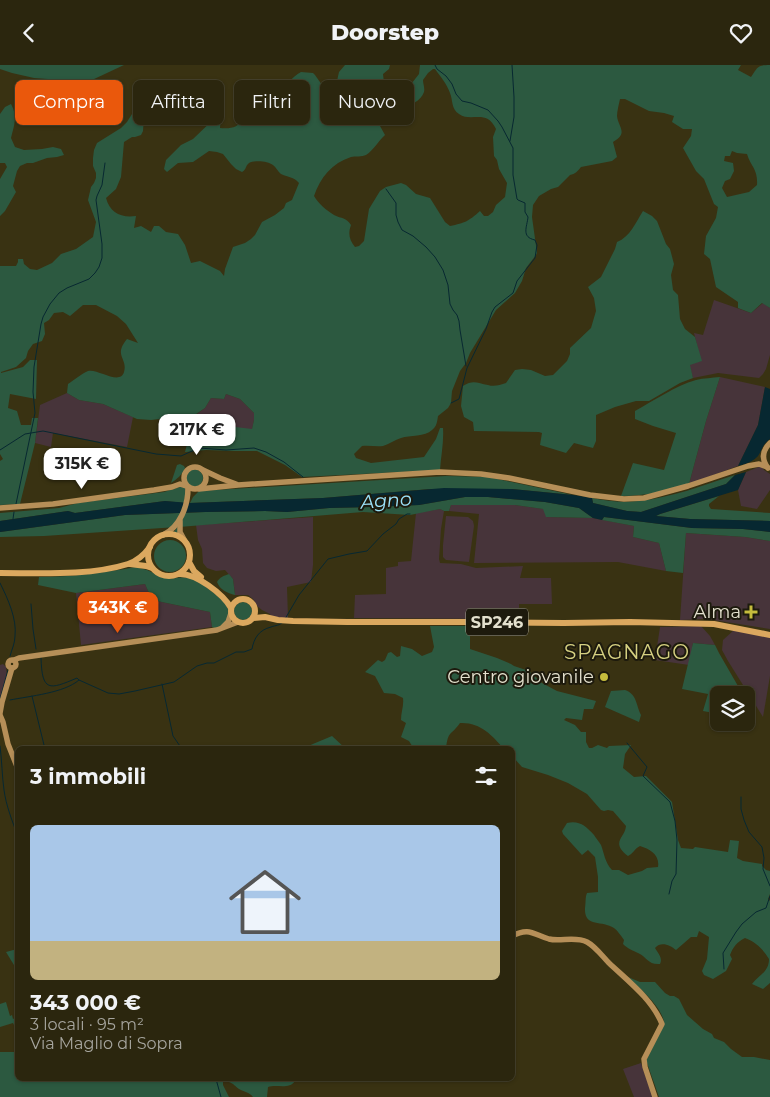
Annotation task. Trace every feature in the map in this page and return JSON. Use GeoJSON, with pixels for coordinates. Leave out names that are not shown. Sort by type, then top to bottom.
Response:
{"type":"FeatureCollection","features":[{"type":"Feature","properties":{"kind":"main road"},"geometry":{"type":"LineString","coordinates":[[0,508],[53,504],[166,488],[180,484],[191,492],[238,485],[440,472],[509,478],[590,495],[624,499],[644,498],[671,492],[748,466],[757,460],[770,443]]}},
{"type":"Feature","properties":{"kind":"main road"},"geometry":{"type":"LineString","coordinates":[[763,453],[764,463],[768,468]]}},
{"type":"Feature","properties":{"kind":"main road"},"geometry":{"type":"LineString","coordinates":[[748,466],[759,465],[768,468]]}},
{"type":"Feature","properties":{"kind":"main road"},"geometry":{"type":"LineString","coordinates":[[166,488],[183,477],[186,471],[192,467],[199,468],[238,485]]}},
{"type":"Feature","properties":{"kind":"main road"},"geometry":{"type":"LineString","coordinates":[[0,573],[72,573],[129,564],[139,559],[158,538],[175,528],[191,492],[205,484],[206,477],[203,470]]}},
{"type":"Feature","properties":{"kind":"main road"},"geometry":{"type":"LineString","coordinates":[[183,477],[184,483],[191,492]]}},
{"type":"Feature","properties":{"kind":"main road"},"geometry":{"type":"LineString","coordinates":[[178,574],[189,562],[190,555],[180,532],[180,520]]}},
{"type":"Feature","properties":{"kind":"main road"},"geometry":{"type":"LineString","coordinates":[[164,535],[176,536],[186,543]]}},
{"type":"Feature","properties":{"kind":"main road"},"geometry":{"type":"LineString","coordinates":[[150,547],[148,559],[153,569]]}},
{"type":"Feature","properties":{"kind":"main road"},"geometry":{"type":"LineString","coordinates":[[189,562],[198,575],[225,595],[238,600]]}},
{"type":"Feature","properties":{"kind":"main road"},"geometry":{"type":"LineString","coordinates":[[15,762],[0,714],[10,664],[220,630],[238,622],[233,617],[224,597],[197,578],[184,574],[164,575],[146,566],[129,564]]}},
{"type":"Feature","properties":{"kind":"main road","name":"SP246"},"geometry":{"type":"LineString","coordinates":[[238,600],[248,599],[263,613],[281,620]]}},
{"type":"Feature","properties":{"kind":"main road"},"geometry":{"type":"LineString","coordinates":[[220,630],[228,622],[234,602],[238,600]]}},
{"type":"Feature","properties":{"kind":"main road"},"geometry":{"type":"LineString","coordinates":[[253,618],[255,607]]}},
{"type":"Feature","properties":{"kind":"main road","name":"SP246"},"geometry":{"type":"LineString","coordinates":[[238,622],[265,617],[281,620],[347,622],[630,622],[714,624],[770,635]]}},
{"type":"Feature","properties":{"kind":"main road"},"geometry":{"type":"LineString","coordinates":[[515,935],[525,931],[550,939],[587,942],[645,997],[662,1024],[644,1059],[655,1097]]}},
{"type":"Feature","properties":{"kind":"shaded area"},"geometry":{"type":"Polygon","coordinates":[[[714,300],[751,313],[763,303],[770,308],[770,355],[766,369],[759,378],[718,373],[693,378],[689,364],[701,361],[694,333],[703,335],[714,300]]]}},
{"type":"Feature","properties":{"kind":"shaded area"},"geometry":{"type":"Polygon","coordinates":[[[720,377],[765,387],[758,425],[738,466],[689,484],[706,421],[720,377]]]}},
{"type":"Feature","properties":{"kind":"shaded area"},"geometry":{"type":"Polygon","coordinates":[[[67,393],[79,400],[103,404],[133,417],[127,447],[53,433],[51,447],[35,443],[40,405],[67,393]]]}},
{"type":"Feature","properties":{"kind":"shaded area"},"geometry":{"type":"Polygon","coordinates":[[[226,394],[240,399],[254,413],[252,430],[223,426],[223,416],[194,416],[205,408],[211,398],[224,399],[226,394]]]}},
{"type":"Feature","properties":{"kind":"shaded area"},"geometry":{"type":"Polygon","coordinates":[[[761,466],[770,474],[770,490],[757,509],[741,506],[738,490],[746,472],[761,466]]]}},
{"type":"Feature","properties":{"kind":"shaded area"},"geometry":{"type":"Polygon","coordinates":[[[451,505],[515,505],[544,509],[547,517],[593,518],[634,526],[633,537],[659,543],[666,571],[618,562],[474,563],[479,514],[449,511],[451,505]]]}},
{"type":"Feature","properties":{"kind":"shaded area"},"geometry":{"type":"Polygon","coordinates":[[[440,509],[444,511],[441,529],[440,563],[461,564],[476,568],[523,566],[520,578],[551,578],[552,604],[519,604],[519,619],[354,618],[355,595],[386,594],[386,568],[398,566],[398,562],[411,561],[416,513],[440,509]]]}},
{"type":"Feature","properties":{"kind":"shaded area"},"geometry":{"type":"Polygon","coordinates":[[[446,516],[468,517],[473,521],[469,562],[446,560],[443,557],[446,516]]]}},
{"type":"Feature","properties":{"kind":"shaded area"},"geometry":{"type":"Polygon","coordinates":[[[313,517],[311,582],[287,587],[288,618],[271,619],[270,614],[257,606],[248,595],[235,595],[233,579],[225,570],[216,571],[207,568],[203,563],[202,549],[198,540],[196,525],[313,517]]]}},
{"type":"Feature","properties":{"kind":"shaded area"},"geometry":{"type":"Polygon","coordinates":[[[686,533],[745,537],[770,541],[770,629],[707,619],[680,620],[686,533]]]}},
{"type":"Feature","properties":{"kind":"shaded area"},"geometry":{"type":"Polygon","coordinates":[[[145,584],[152,600],[210,612],[212,627],[81,645],[76,593],[145,584]]]}},
{"type":"Feature","properties":{"kind":"shaded area"},"geometry":{"type":"Polygon","coordinates":[[[701,626],[715,645],[693,643],[689,665],[655,660],[660,627],[701,626]]]}},
{"type":"Feature","properties":{"kind":"shaded area"},"geometry":{"type":"Polygon","coordinates":[[[734,630],[770,637],[770,676],[763,717],[755,704],[755,686],[744,686],[722,650],[723,640],[734,630]]]}},
{"type":"Feature","properties":{"kind":"shaded area"},"geometry":{"type":"Polygon","coordinates":[[[3,664],[6,667],[7,676],[0,702],[0,665],[3,664]]]}},
{"type":"Feature","properties":{"kind":"shaded area"},"geometry":{"type":"Polygon","coordinates":[[[641,1063],[653,1097],[634,1097],[623,1069],[641,1063]]]}},
{"type":"Feature","properties":{"kind":"green space"},"geometry":{"type":"Polygon","coordinates":[[[0,65],[124,65],[92,80],[34,78],[0,69],[0,65]]]}},
{"type":"Feature","properties":{"kind":"green space"},"geometry":{"type":"Polygon","coordinates":[[[345,65],[390,65],[389,69],[383,74],[384,80],[337,80],[339,72],[345,65]]]}},
{"type":"Feature","properties":{"kind":"green space"},"geometry":{"type":"Polygon","coordinates":[[[420,65],[741,65],[738,70],[751,77],[758,67],[770,65],[770,308],[762,303],[751,313],[738,308],[738,302],[716,287],[710,259],[704,254],[706,236],[716,218],[718,207],[714,204],[704,179],[696,171],[683,148],[691,136],[692,129],[683,129],[672,122],[674,116],[649,111],[625,99],[620,99],[617,116],[622,133],[613,142],[617,157],[612,161],[581,167],[558,187],[539,196],[533,205],[532,217],[537,253],[526,268],[522,281],[515,293],[496,310],[470,353],[452,391],[451,403],[438,416],[435,427],[425,434],[401,438],[383,446],[362,446],[354,454],[356,458],[371,463],[424,457],[436,439],[440,428],[443,428],[440,470],[302,477],[285,465],[257,451],[206,450],[185,452],[188,440],[214,441],[219,425],[252,429],[254,413],[240,399],[226,394],[224,399],[211,398],[205,408],[189,419],[176,417],[151,420],[137,419],[103,404],[79,400],[67,393],[68,384],[88,371],[113,377],[122,376],[125,367],[121,349],[127,339],[138,343],[126,324],[117,316],[96,305],[83,305],[70,316],[63,312],[54,313],[44,323],[45,334],[42,341],[33,344],[26,358],[16,367],[1,372],[23,367],[30,360],[37,360],[36,399],[10,394],[8,408],[17,411],[21,425],[31,425],[32,418],[38,418],[35,443],[20,504],[0,505],[0,461],[3,459],[0,454],[0,266],[16,266],[18,259],[23,259],[24,264],[30,269],[37,270],[52,263],[61,254],[76,249],[93,237],[96,222],[88,200],[91,187],[96,178],[93,166],[94,150],[97,143],[121,128],[133,113],[133,125],[143,125],[143,131],[141,135],[132,137],[124,142],[121,177],[116,189],[106,198],[110,207],[121,215],[136,216],[134,228],[141,226],[151,232],[154,226],[159,226],[166,232],[178,234],[185,245],[191,263],[200,261],[220,271],[224,276],[233,247],[251,239],[262,222],[284,208],[286,203],[292,200],[299,183],[293,178],[281,174],[273,165],[265,162],[255,161],[249,163],[242,172],[236,169],[223,154],[217,152],[209,151],[193,162],[178,163],[167,172],[164,169],[166,160],[181,145],[193,139],[208,125],[220,125],[220,128],[227,128],[238,125],[310,125],[310,80],[290,80],[301,72],[313,73],[320,82],[320,125],[381,125],[385,135],[366,155],[351,157],[333,167],[323,177],[314,196],[328,211],[349,222],[351,225],[351,242],[355,247],[364,241],[369,209],[380,191],[386,187],[401,183],[416,194],[430,198],[445,222],[450,226],[466,221],[480,211],[484,216],[488,216],[505,197],[507,183],[494,156],[493,137],[496,129],[488,119],[464,116],[456,112],[447,86],[435,69],[428,73],[423,80],[424,91],[420,98],[414,102],[414,80],[419,74],[420,65]],[[732,151],[730,156],[725,156],[724,161],[733,163],[734,171],[730,179],[725,181],[722,188],[727,197],[749,192],[757,185],[755,172],[747,154],[732,151]]]}},
{"type":"Feature","properties":{"kind":"green space"},"geometry":{"type":"Polygon","coordinates":[[[11,104],[13,108],[15,117],[11,138],[15,147],[24,150],[53,147],[61,149],[64,155],[20,166],[13,186],[16,192],[0,216],[0,179],[7,167],[5,163],[0,163],[0,114],[5,107],[11,104]]]}},
{"type":"Feature","properties":{"kind":"green space"},"geometry":{"type":"Polygon","coordinates":[[[643,211],[657,221],[666,244],[670,249],[674,264],[671,275],[673,290],[678,295],[680,319],[685,329],[695,337],[702,361],[690,365],[693,378],[680,383],[649,401],[636,401],[596,415],[596,441],[593,448],[574,443],[566,453],[540,445],[542,433],[539,432],[474,431],[473,422],[464,417],[461,406],[463,386],[473,382],[492,386],[506,383],[515,370],[522,369],[531,370],[545,376],[553,375],[567,361],[570,348],[591,328],[596,311],[594,298],[588,287],[601,277],[617,242],[626,237],[643,211]]]}},
{"type":"Feature","properties":{"kind":"green space"},"geometry":{"type":"Polygon","coordinates":[[[720,377],[689,484],[656,493],[621,496],[633,463],[664,470],[676,433],[635,419],[635,411],[688,383],[699,379],[720,377]]]}},
{"type":"Feature","properties":{"kind":"green space"},"geometry":{"type":"Polygon","coordinates":[[[180,464],[185,468],[179,477],[171,483],[177,465],[180,464]]]}},
{"type":"Feature","properties":{"kind":"green space"},"geometry":{"type":"Polygon","coordinates":[[[194,469],[200,472],[203,478],[200,484],[194,487],[188,484],[185,478],[188,472],[194,469]]]}},
{"type":"Feature","properties":{"kind":"green space"},"geometry":{"type":"Polygon","coordinates":[[[735,475],[726,484],[641,512],[627,511],[593,503],[592,498],[632,502],[687,491],[735,475]]]}},
{"type":"Feature","properties":{"kind":"green space"},"geometry":{"type":"Polygon","coordinates":[[[446,476],[488,477],[573,495],[512,489],[430,489],[323,498],[190,503],[199,491],[446,476]]]}},
{"type":"Feature","properties":{"kind":"green space"},"geometry":{"type":"Polygon","coordinates":[[[183,486],[186,489],[184,503],[165,501],[75,513],[68,511],[0,521],[0,513],[59,508],[78,503],[164,492],[183,486]]]}},
{"type":"Feature","properties":{"kind":"green space"},"geometry":{"type":"Polygon","coordinates":[[[719,496],[709,504],[711,509],[770,513],[770,521],[690,519],[656,516],[660,514],[719,496]]]}},
{"type":"Feature","properties":{"kind":"green space"},"geometry":{"type":"Polygon","coordinates":[[[465,497],[545,502],[579,508],[593,518],[546,517],[543,509],[515,505],[451,505],[449,511],[440,509],[410,515],[363,512],[179,527],[180,535],[173,533],[177,527],[0,537],[0,532],[125,515],[205,512],[287,512],[329,508],[419,505],[465,497]]]}},
{"type":"Feature","properties":{"kind":"green space"},"geometry":{"type":"Polygon","coordinates":[[[604,517],[692,528],[743,529],[770,532],[770,541],[745,537],[686,533],[683,573],[666,571],[659,543],[633,537],[634,526],[602,520],[604,517]]]}},
{"type":"Feature","properties":{"kind":"green space"},"geometry":{"type":"Polygon","coordinates":[[[170,540],[176,541],[181,545],[185,550],[185,562],[181,567],[176,571],[170,572],[164,571],[159,567],[155,562],[154,556],[155,550],[159,545],[164,541],[170,540]]]}},
{"type":"Feature","properties":{"kind":"green space"},"geometry":{"type":"Polygon","coordinates":[[[136,567],[162,577],[182,577],[199,582],[226,604],[229,614],[228,619],[217,629],[212,627],[210,612],[152,600],[145,584],[76,593],[38,585],[39,577],[87,574],[136,567]]]}},
{"type":"Feature","properties":{"kind":"green space"},"geometry":{"type":"Polygon","coordinates":[[[229,574],[233,579],[235,595],[224,591],[217,582],[229,574]]]}},
{"type":"Feature","properties":{"kind":"green space"},"geometry":{"type":"Polygon","coordinates":[[[239,602],[247,602],[252,607],[250,618],[239,620],[234,615],[234,607],[239,602]]]}},
{"type":"Feature","properties":{"kind":"green space"},"geometry":{"type":"Polygon","coordinates":[[[430,626],[470,626],[470,649],[529,671],[542,683],[557,691],[596,701],[593,709],[584,709],[582,720],[566,718],[564,720],[575,725],[581,732],[586,732],[586,742],[589,748],[598,745],[607,748],[609,746],[631,745],[625,754],[623,768],[634,777],[646,776],[672,802],[681,848],[693,849],[695,847],[728,852],[730,840],[739,841],[737,858],[743,861],[762,864],[766,870],[770,871],[770,894],[768,899],[770,901],[770,983],[763,989],[752,984],[765,970],[769,959],[759,946],[745,938],[732,950],[730,955],[732,959],[726,971],[713,979],[704,975],[702,971],[707,959],[709,937],[699,931],[697,937],[691,937],[676,950],[666,944],[657,946],[655,948],[661,962],[656,964],[625,946],[623,944],[624,940],[614,928],[595,923],[587,918],[585,908],[587,893],[598,892],[595,857],[588,850],[582,855],[563,834],[562,831],[567,823],[579,823],[594,835],[601,845],[606,861],[612,870],[619,870],[628,875],[647,868],[658,867],[656,856],[647,849],[640,846],[628,856],[623,851],[619,844],[626,826],[613,811],[601,810],[587,794],[568,783],[522,767],[515,759],[515,746],[501,746],[480,727],[460,723],[449,736],[446,746],[412,746],[409,741],[401,737],[406,723],[401,720],[403,698],[395,694],[384,693],[375,676],[365,672],[378,660],[382,662],[385,660],[388,653],[391,652],[397,657],[400,656],[401,646],[412,649],[422,656],[432,652],[434,647],[430,626]]]}},
{"type":"Feature","properties":{"kind":"green space"},"geometry":{"type":"Polygon","coordinates":[[[693,643],[715,645],[738,686],[710,686],[710,712],[703,711],[708,694],[682,689],[693,643]]]}},
{"type":"Feature","properties":{"kind":"green space"},"geometry":{"type":"Polygon","coordinates":[[[625,690],[632,694],[636,700],[641,715],[639,722],[605,707],[611,691],[625,690]]]}},
{"type":"Feature","properties":{"kind":"green space"},"geometry":{"type":"Polygon","coordinates":[[[332,736],[343,746],[308,746],[332,736]]]}},
{"type":"Feature","properties":{"kind":"green space"},"geometry":{"type":"Polygon","coordinates":[[[15,950],[15,967],[6,952],[15,950]]]}},
{"type":"Feature","properties":{"kind":"green space"},"geometry":{"type":"Polygon","coordinates":[[[628,977],[640,982],[655,982],[665,993],[679,999],[687,1015],[703,1029],[712,1034],[714,1038],[724,1042],[742,1057],[770,1060],[770,1097],[659,1097],[647,1059],[664,1024],[663,1018],[656,1005],[628,977]]]}},
{"type":"Feature","properties":{"kind":"green space"},"geometry":{"type":"Polygon","coordinates":[[[6,1002],[10,1016],[12,1015],[13,1019],[15,1018],[15,1024],[13,1023],[0,1027],[0,1004],[6,1002]]]}},
{"type":"Feature","properties":{"kind":"green space"},"geometry":{"type":"Polygon","coordinates":[[[0,1052],[15,1052],[15,1081],[223,1081],[229,1097],[0,1097],[0,1052]]]}},
{"type":"Feature","properties":{"kind":"green space"},"geometry":{"type":"Polygon","coordinates":[[[295,1081],[286,1086],[268,1087],[267,1097],[253,1097],[229,1082],[295,1081]]]}},
{"type":"Feature","properties":{"kind":"water"},"geometry":{"type":"Polygon","coordinates":[[[765,387],[770,389],[770,439],[756,458],[749,463],[738,466],[758,425],[765,387]]]}},
{"type":"Feature","properties":{"kind":"water","name":"Agno"},"geometry":{"type":"Polygon","coordinates":[[[746,472],[738,490],[656,516],[690,519],[770,521],[770,532],[743,529],[692,528],[604,517],[602,520],[593,518],[579,508],[545,502],[465,497],[419,505],[329,508],[287,512],[205,512],[125,515],[0,532],[0,521],[68,511],[75,513],[165,501],[190,503],[323,498],[444,488],[512,489],[573,495],[592,498],[593,503],[627,511],[641,512],[726,484],[735,475],[746,472]]]}},
{"type":"Feature","properties":{"kind":"waterway"},"geometry":{"type":"LineString","coordinates":[[435,65],[446,76],[462,101],[488,110],[502,127],[513,148],[513,175],[517,199],[525,203],[525,212],[528,217],[526,234],[535,240],[537,245],[535,258],[517,281],[513,293],[495,307],[492,312],[467,368],[459,399],[451,403]]}},
{"type":"Feature","properties":{"kind":"waterway"},"geometry":{"type":"LineString","coordinates":[[510,141],[514,117],[512,65]]}},
{"type":"Feature","properties":{"kind":"waterway"},"geometry":{"type":"LineString","coordinates":[[16,504],[35,413],[33,392],[34,367],[41,324],[50,304],[59,293],[89,279],[99,267],[102,258],[102,244],[96,200],[102,185],[105,163]]}},
{"type":"Feature","properties":{"kind":"waterway"},"geometry":{"type":"LineString","coordinates":[[386,189],[396,203],[396,215],[402,230],[426,247],[443,270],[448,285],[450,304],[459,321],[466,366]]}},
{"type":"Feature","properties":{"kind":"waterway"},"geometry":{"type":"LineString","coordinates":[[0,450],[25,434],[43,431],[156,454],[181,456],[199,448],[226,450],[254,448],[284,462],[303,477]]}},
{"type":"Feature","properties":{"kind":"waterway"},"geometry":{"type":"LineString","coordinates":[[13,519],[14,512]]}},
{"type":"Feature","properties":{"kind":"waterway","name":"Agno"},"geometry":{"type":"LineString","coordinates":[[285,619],[299,595],[328,559],[367,551],[399,519],[410,514]]}},
{"type":"Feature","properties":{"kind":"waterway"},"geometry":{"type":"LineString","coordinates":[[0,583],[9,602],[15,623],[15,639],[10,656]]}},
{"type":"Feature","properties":{"kind":"waterway"},"geometry":{"type":"LineString","coordinates":[[31,604],[36,649]]}},
{"type":"Feature","properties":{"kind":"waterway"},"geometry":{"type":"LineString","coordinates":[[10,700],[56,691],[79,680],[108,693],[119,694],[174,682],[197,666],[214,663],[236,652],[252,649],[254,641],[260,632],[283,622]]}},
{"type":"Feature","properties":{"kind":"waterway"},"geometry":{"type":"LineString","coordinates":[[41,658],[43,677],[49,685],[60,685],[77,678],[79,680]]}},
{"type":"Feature","properties":{"kind":"waterway"},"geometry":{"type":"LineString","coordinates":[[0,699],[8,670]]}},
{"type":"Feature","properties":{"kind":"waterway"},"geometry":{"type":"LineString","coordinates":[[162,684],[173,736],[180,746]]}},
{"type":"Feature","properties":{"kind":"waterway"},"geometry":{"type":"LineString","coordinates":[[32,696],[44,746]]}},
{"type":"Feature","properties":{"kind":"waterway"},"geometry":{"type":"LineString","coordinates":[[627,743],[647,767],[643,776],[670,802],[677,840],[676,874],[669,894]]}},
{"type":"Feature","properties":{"kind":"waterway"},"geometry":{"type":"LineString","coordinates":[[0,746],[5,796],[15,828]]}},
{"type":"Feature","properties":{"kind":"waterway"},"geometry":{"type":"LineString","coordinates":[[741,797],[741,809],[749,832],[762,847],[763,869],[770,886]]}},
{"type":"Feature","properties":{"kind":"waterway"},"geometry":{"type":"LineString","coordinates":[[724,969],[723,953],[736,932],[756,912],[766,908],[770,896]]}},
{"type":"Feature","properties":{"kind":"waterway"},"geometry":{"type":"LineString","coordinates":[[217,1081],[221,1097]]}},
{"type":"Feature","properties":{"kind":"place","name":"Alma"},"geometry":{"type":"Point","coordinates":[751,612]}},
{"type":"Feature","properties":{"kind":"place","name":"Centro giovanile"},"geometry":{"type":"Point","coordinates":[604,677]}},
{"type":"Feature","properties":{"kind":"district","name":"SPAGNAGO"},"geometry":{"type":"Point","coordinates":[627,652]}}]}
